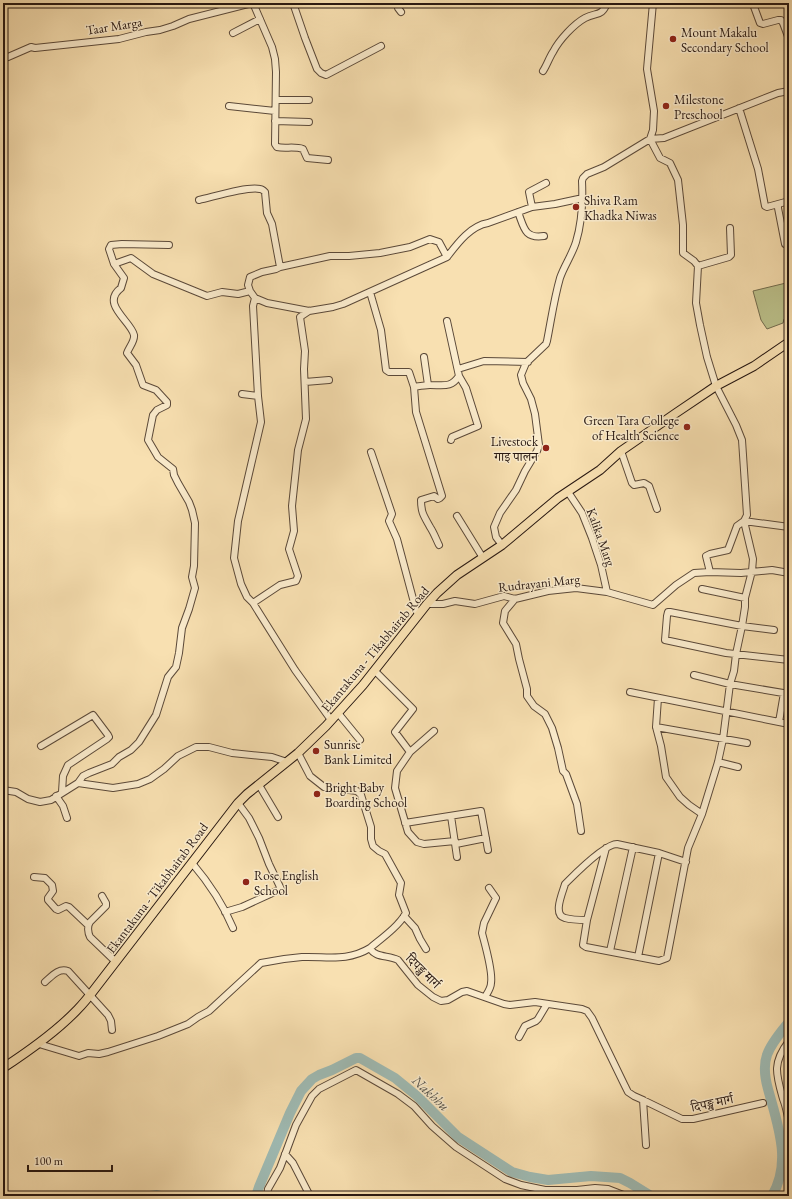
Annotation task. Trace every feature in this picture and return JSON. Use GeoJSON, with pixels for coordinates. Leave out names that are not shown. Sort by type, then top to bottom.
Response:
{"type":"FeatureCollection","features":[{"type":"Feature","properties":{"kind":"main road","name":"Ekantakuna - Tikabhairab Road"},"geometry":{"type":"LineString","coordinates":[[3,1068],[58,1029],[72,1015],[116,962],[238,803],[298,753],[338,713],[375,671],[418,614],[437,593],[457,575],[502,545],[558,498],[600,470],[621,452],[716,386],[754,366],[789,342]]}},
{"type":"Feature","properties":{"kind":"street"},"geometry":{"type":"LineString","coordinates":[[252,3],[272,47],[275,59],[275,144],[277,147],[302,149],[307,158],[328,160]]}},
{"type":"Feature","properties":{"kind":"street","name":"Taar Marga"},"geometry":{"type":"LineString","coordinates":[[3,58],[30,46],[35,48],[119,39],[160,30],[189,20],[252,3]]}},
{"type":"Feature","properties":{"kind":"street"},"geometry":{"type":"LineString","coordinates":[[293,3],[317,69],[321,73],[326,75],[381,46]]}},
{"type":"Feature","properties":{"kind":"street"},"geometry":{"type":"LineString","coordinates":[[398,3],[398,8],[401,12]]}},
{"type":"Feature","properties":{"kind":"street"},"geometry":{"type":"LineString","coordinates":[[543,71],[560,41],[585,18],[597,14],[605,9],[607,3]]}},
{"type":"Feature","properties":{"kind":"street"},"geometry":{"type":"LineString","coordinates":[[653,3],[647,69],[654,111],[653,130],[650,139],[660,158],[670,163],[678,180],[683,225],[683,253],[694,260],[698,266],[696,303],[707,357],[716,386],[742,440],[747,515],[744,521],[737,526],[728,550],[706,556],[710,572],[741,573],[772,570],[789,573]]}},
{"type":"Feature","properties":{"kind":"street"},"geometry":{"type":"LineString","coordinates":[[753,4],[761,24],[781,20],[789,39]]}},
{"type":"Feature","properties":{"kind":"street"},"geometry":{"type":"LineString","coordinates":[[234,33],[260,19]]}},
{"type":"Feature","properties":{"kind":"street"},"geometry":{"type":"LineString","coordinates":[[502,545],[496,538],[494,527],[500,514],[516,490],[524,471],[537,451],[538,445],[535,414],[531,399],[521,375],[528,362],[547,342],[560,277],[576,242],[583,206],[583,178],[587,174],[604,167],[650,139],[664,138],[778,93],[789,91]]}},
{"type":"Feature","properties":{"kind":"street"},"geometry":{"type":"LineString","coordinates":[[276,100],[309,100]]}},
{"type":"Feature","properties":{"kind":"street"},"geometry":{"type":"LineString","coordinates":[[229,106],[275,111]]}},
{"type":"Feature","properties":{"kind":"street"},"geometry":{"type":"LineString","coordinates":[[739,108],[758,169],[765,206],[767,207],[789,201]]}},
{"type":"Feature","properties":{"kind":"street"},"geometry":{"type":"LineString","coordinates":[[275,121],[309,122]]}},
{"type":"Feature","properties":{"kind":"street"},"geometry":{"type":"LineString","coordinates":[[532,207],[529,192],[546,183]]}},
{"type":"Feature","properties":{"kind":"street"},"geometry":{"type":"LineString","coordinates":[[199,200],[252,188],[261,189],[265,192],[267,213],[272,224],[280,266]]}},
{"type":"Feature","properties":{"kind":"street"},"geometry":{"type":"LineString","coordinates":[[447,257],[439,242],[430,239],[410,247],[380,253],[330,256],[280,266],[276,269],[262,272],[250,277],[248,285],[250,292],[255,298],[267,304],[309,311],[333,307],[343,304],[447,257],[461,239],[482,224],[532,207],[583,198]]}},
{"type":"Feature","properties":{"kind":"street"},"geometry":{"type":"LineString","coordinates":[[778,204],[785,244]]}},
{"type":"Feature","properties":{"kind":"street"},"geometry":{"type":"LineString","coordinates":[[518,212],[528,234],[536,237],[544,236]]}},
{"type":"Feature","properties":{"kind":"street"},"geometry":{"type":"LineString","coordinates":[[698,266],[729,257],[731,255],[730,228]]}},
{"type":"Feature","properties":{"kind":"street"},"geometry":{"type":"LineString","coordinates":[[3,790],[16,792],[28,799],[40,802],[51,800],[78,783],[83,776],[112,764],[135,746],[146,731],[156,715],[168,677],[176,667],[182,628],[190,609],[195,588],[192,578],[194,566],[195,523],[189,502],[174,475],[173,469],[158,457],[148,440],[153,415],[157,410],[167,405],[167,402],[156,390],[143,385],[136,365],[127,353],[134,336],[117,311],[114,299],[116,292],[121,288],[124,278],[114,264],[109,249],[111,246],[122,244],[169,245]]}},
{"type":"Feature","properties":{"kind":"street"},"geometry":{"type":"LineString","coordinates":[[114,264],[131,258],[153,274],[207,296],[222,292],[238,294],[250,292]]}},
{"type":"Feature","properties":{"kind":"street"},"geometry":{"type":"LineString","coordinates":[[370,292],[381,330],[386,370],[389,372],[409,372],[414,387],[416,412],[442,496],[438,499],[434,496],[421,500],[422,514],[439,545]]}},
{"type":"Feature","properties":{"kind":"street"},"geometry":{"type":"LineString","coordinates":[[255,298],[253,306],[258,396],[261,422],[238,521],[234,558],[241,584],[247,596],[253,603],[295,670],[331,720]]}},
{"type":"Feature","properties":{"kind":"street"},"geometry":{"type":"LineString","coordinates":[[253,603],[280,585],[296,582],[298,576],[289,549],[294,531],[292,506],[298,450],[306,419],[304,369],[305,351],[300,318],[309,311]]}},
{"type":"Feature","properties":{"kind":"street"},"geometry":{"type":"LineString","coordinates":[[447,321],[459,376],[466,388],[478,426],[452,437],[451,440]]}},
{"type":"Feature","properties":{"kind":"street"},"geometry":{"type":"LineString","coordinates":[[424,357],[428,385]]}},
{"type":"Feature","properties":{"kind":"street"},"geometry":{"type":"LineString","coordinates":[[458,369],[484,361],[528,362]]}},
{"type":"Feature","properties":{"kind":"street"},"geometry":{"type":"LineString","coordinates":[[414,387],[428,385],[446,386],[456,381],[459,376]]}},
{"type":"Feature","properties":{"kind":"street"},"geometry":{"type":"LineString","coordinates":[[305,382],[329,380]]}},
{"type":"Feature","properties":{"kind":"street"},"geometry":{"type":"LineString","coordinates":[[242,394],[258,396]]}},
{"type":"Feature","properties":{"kind":"street"},"geometry":{"type":"LineString","coordinates":[[371,452],[392,514],[388,521],[397,539],[418,614]]}},
{"type":"Feature","properties":{"kind":"street"},"geometry":{"type":"LineString","coordinates":[[621,452],[632,483],[634,485],[644,484],[650,486],[657,508]]}},
{"type":"Feature","properties":{"kind":"street","name":"Kalika Marg"},"geometry":{"type":"LineString","coordinates":[[568,492],[582,512],[601,566],[607,592]]}},
{"type":"Feature","properties":{"kind":"street"},"geometry":{"type":"LineString","coordinates":[[457,516],[483,558]]}},
{"type":"Feature","properties":{"kind":"street"},"geometry":{"type":"LineString","coordinates":[[744,521],[789,527]]}},
{"type":"Feature","properties":{"kind":"street"},"geometry":{"type":"LineString","coordinates":[[606,848],[587,920],[583,945],[586,947],[659,962],[667,958],[688,848],[702,814],[718,762],[723,739],[730,684],[734,671],[742,626],[745,598],[752,571],[753,559],[744,521]]}},
{"type":"Feature","properties":{"kind":"street","name":"Rudrayani Marg"},"geometry":{"type":"LineString","coordinates":[[428,604],[444,604],[455,601],[475,604],[504,596],[515,599],[548,590],[576,588],[607,592],[653,605],[694,573],[710,572]]}},
{"type":"Feature","properties":{"kind":"street"},"geometry":{"type":"LineString","coordinates":[[702,589],[745,598]]}},
{"type":"Feature","properties":{"kind":"street"},"geometry":{"type":"LineString","coordinates":[[515,599],[505,611],[503,623],[516,644],[518,659],[528,696],[534,706],[545,714],[552,728],[563,771],[566,774],[577,804],[582,831]]}},
{"type":"Feature","properties":{"kind":"street"},"geometry":{"type":"LineString","coordinates":[[774,630],[742,626],[668,612],[665,640],[736,654],[789,660]]}},
{"type":"Feature","properties":{"kind":"street"},"geometry":{"type":"LineString","coordinates":[[375,671],[413,709],[395,732],[410,752]]}},
{"type":"Feature","properties":{"kind":"street"},"geometry":{"type":"LineString","coordinates":[[694,675],[730,684],[786,694],[779,722]]}},
{"type":"Feature","properties":{"kind":"street"},"geometry":{"type":"LineString","coordinates":[[630,692],[789,724]]}},
{"type":"Feature","properties":{"kind":"street"},"geometry":{"type":"LineString","coordinates":[[658,698],[656,727],[666,777],[680,797],[689,806],[702,814]]}},
{"type":"Feature","properties":{"kind":"street"},"geometry":{"type":"LineString","coordinates":[[338,713],[360,740]]}},
{"type":"Feature","properties":{"kind":"street"},"geometry":{"type":"LineString","coordinates":[[41,746],[93,715],[109,737],[107,740],[68,765],[63,776],[62,792]]}},
{"type":"Feature","properties":{"kind":"street"},"geometry":{"type":"LineString","coordinates":[[656,727],[747,743]]}},
{"type":"Feature","properties":{"kind":"street"},"geometry":{"type":"LineString","coordinates":[[434,731],[410,752],[397,770],[395,788],[408,832],[417,842],[424,844],[486,838]]}},
{"type":"Feature","properties":{"kind":"street"},"geometry":{"type":"LineString","coordinates":[[78,783],[113,788],[138,784],[150,779],[178,756],[196,747],[209,747],[232,753],[272,757],[287,762]]}},
{"type":"Feature","properties":{"kind":"street"},"geometry":{"type":"LineString","coordinates":[[38,1044],[79,1056],[88,1053],[99,1054],[108,1052],[158,1036],[188,1024],[209,1011],[262,963],[273,960],[303,957],[350,957],[360,954],[370,948],[397,924],[406,913],[399,895],[401,883],[386,854],[373,846],[371,839],[371,827],[361,795],[358,791],[324,787],[310,776],[298,753]]}},
{"type":"Feature","properties":{"kind":"street"},"geometry":{"type":"LineString","coordinates":[[718,762],[738,767]]}},
{"type":"Feature","properties":{"kind":"street"},"geometry":{"type":"LineString","coordinates":[[259,785],[278,817]]}},
{"type":"Feature","properties":{"kind":"street"},"geometry":{"type":"LineString","coordinates":[[56,796],[63,806],[67,818]]}},
{"type":"Feature","properties":{"kind":"street"},"geometry":{"type":"LineString","coordinates":[[225,912],[242,907],[281,889],[268,864],[260,838],[249,818],[238,803]]}},
{"type":"Feature","properties":{"kind":"street"},"geometry":{"type":"LineString","coordinates":[[405,823],[480,811],[488,850]]}},
{"type":"Feature","properties":{"kind":"street"},"geometry":{"type":"LineString","coordinates":[[451,816],[457,857]]}},
{"type":"Feature","properties":{"kind":"street"},"geometry":{"type":"LineString","coordinates":[[587,920],[564,918],[561,916],[558,909],[565,884],[606,848],[613,844],[633,847],[659,853],[686,862]]}},
{"type":"Feature","properties":{"kind":"street"},"geometry":{"type":"LineString","coordinates":[[610,951],[633,847]]}},
{"type":"Feature","properties":{"kind":"street"},"geometry":{"type":"LineString","coordinates":[[638,957],[659,853]]}},
{"type":"Feature","properties":{"kind":"street"},"geometry":{"type":"LineString","coordinates":[[192,863],[206,879],[233,928]]}},
{"type":"Feature","properties":{"kind":"street"},"geometry":{"type":"LineString","coordinates":[[34,878],[45,878],[52,885],[53,891],[48,900],[56,909],[58,910],[69,906],[88,925]]}},
{"type":"Feature","properties":{"kind":"street"},"geometry":{"type":"LineString","coordinates":[[485,997],[492,982],[482,933],[483,927],[496,898],[490,888]]}},
{"type":"Feature","properties":{"kind":"street"},"geometry":{"type":"LineString","coordinates":[[102,896],[106,906],[88,925],[88,933],[90,937],[116,962]]}},
{"type":"Feature","properties":{"kind":"street"},"geometry":{"type":"LineString","coordinates":[[404,916],[415,928],[426,949]]}},
{"type":"Feature","properties":{"kind":"street","name":"दिपङ्ख मार्ग"},"geometry":{"type":"LineString","coordinates":[[370,948],[372,953],[398,960],[418,985],[433,997],[441,1001],[448,1000],[462,992],[467,991],[504,1004],[510,1005],[535,1002],[587,1011],[592,1018],[628,1092],[682,1119],[686,1120],[763,1103]]}},
{"type":"Feature","properties":{"kind":"street"},"geometry":{"type":"LineString","coordinates":[[45,982],[60,970],[64,969],[68,971],[108,1015],[111,1021],[112,1030]]}},
{"type":"Feature","properties":{"kind":"street"},"geometry":{"type":"LineString","coordinates":[[519,1037],[525,1026],[538,1019],[547,1004]]}},
{"type":"Feature","properties":{"kind":"street"},"geometry":{"type":"LineString","coordinates":[[789,1041],[780,1056],[776,1072],[789,1121]]}},
{"type":"Feature","properties":{"kind":"street"},"geometry":{"type":"LineString","coordinates":[[267,1196],[268,1189],[280,1168],[296,1125],[312,1096],[319,1089],[356,1070],[398,1094],[414,1106],[432,1126],[456,1147],[505,1179],[521,1185],[545,1190],[595,1188],[608,1189],[626,1196]]}},
{"type":"Feature","properties":{"kind":"street"},"geometry":{"type":"LineString","coordinates":[[643,1100],[646,1145]]}},
{"type":"Feature","properties":{"kind":"street"},"geometry":{"type":"LineString","coordinates":[[285,1154],[293,1163],[310,1196]]}},
{"type":"Feature","properties":{"kind":"street"},"geometry":{"type":"LineString","coordinates":[[786,1196],[789,1192]]}},
{"type":"Feature","properties":{"kind":"green space"},"geometry":{"type":"Polygon","coordinates":[[[786,283],[789,290],[789,314],[784,319],[783,323],[767,329],[761,320],[753,291],[786,283]]]}},
{"type":"Feature","properties":{"kind":"waterway","name":"Nakhhu"},"geometry":{"type":"LineString","coordinates":[[772,1196],[778,1183],[782,1157],[779,1130],[766,1081],[765,1063],[771,1046],[789,1022]]}},
{"type":"Feature","properties":{"kind":"waterway","name":"Nakhhu"},"geometry":{"type":"LineString","coordinates":[[256,1196],[290,1113],[301,1091],[312,1079],[356,1058],[360,1058],[395,1078],[417,1096],[458,1137],[512,1172],[548,1180],[591,1176],[620,1178],[651,1196]]}},
{"type":"Feature","properties":{"kind":"waterway","name":"Nakhhu"},"geometry":{"type":"LineString","coordinates":[[150,1196],[161,1196]]}},
{"type":"Feature","properties":{"kind":"place","name":"Mount Makalu Secondary School"},"geometry":{"type":"Point","coordinates":[673,39]}},
{"type":"Feature","properties":{"kind":"place","name":"Milestone Preschool"},"geometry":{"type":"Point","coordinates":[666,106]}},
{"type":"Feature","properties":{"kind":"place","name":"Shiva Ram Khadka Niwas"},"geometry":{"type":"Point","coordinates":[576,207]}},
{"type":"Feature","properties":{"kind":"place","name":"Green Tara College of Health Science"},"geometry":{"type":"Point","coordinates":[687,427]}},
{"type":"Feature","properties":{"kind":"place","name":"Livestock गाइ पालन"},"geometry":{"type":"Point","coordinates":[546,448]}},
{"type":"Feature","properties":{"kind":"place","name":"Sunrise Bank Limited"},"geometry":{"type":"Point","coordinates":[316,751]}},
{"type":"Feature","properties":{"kind":"place","name":"Bright Baby Boarding School"},"geometry":{"type":"Point","coordinates":[317,794]}},
{"type":"Feature","properties":{"kind":"place","name":"Rose English School"},"geometry":{"type":"Point","coordinates":[246,882]}}]}
